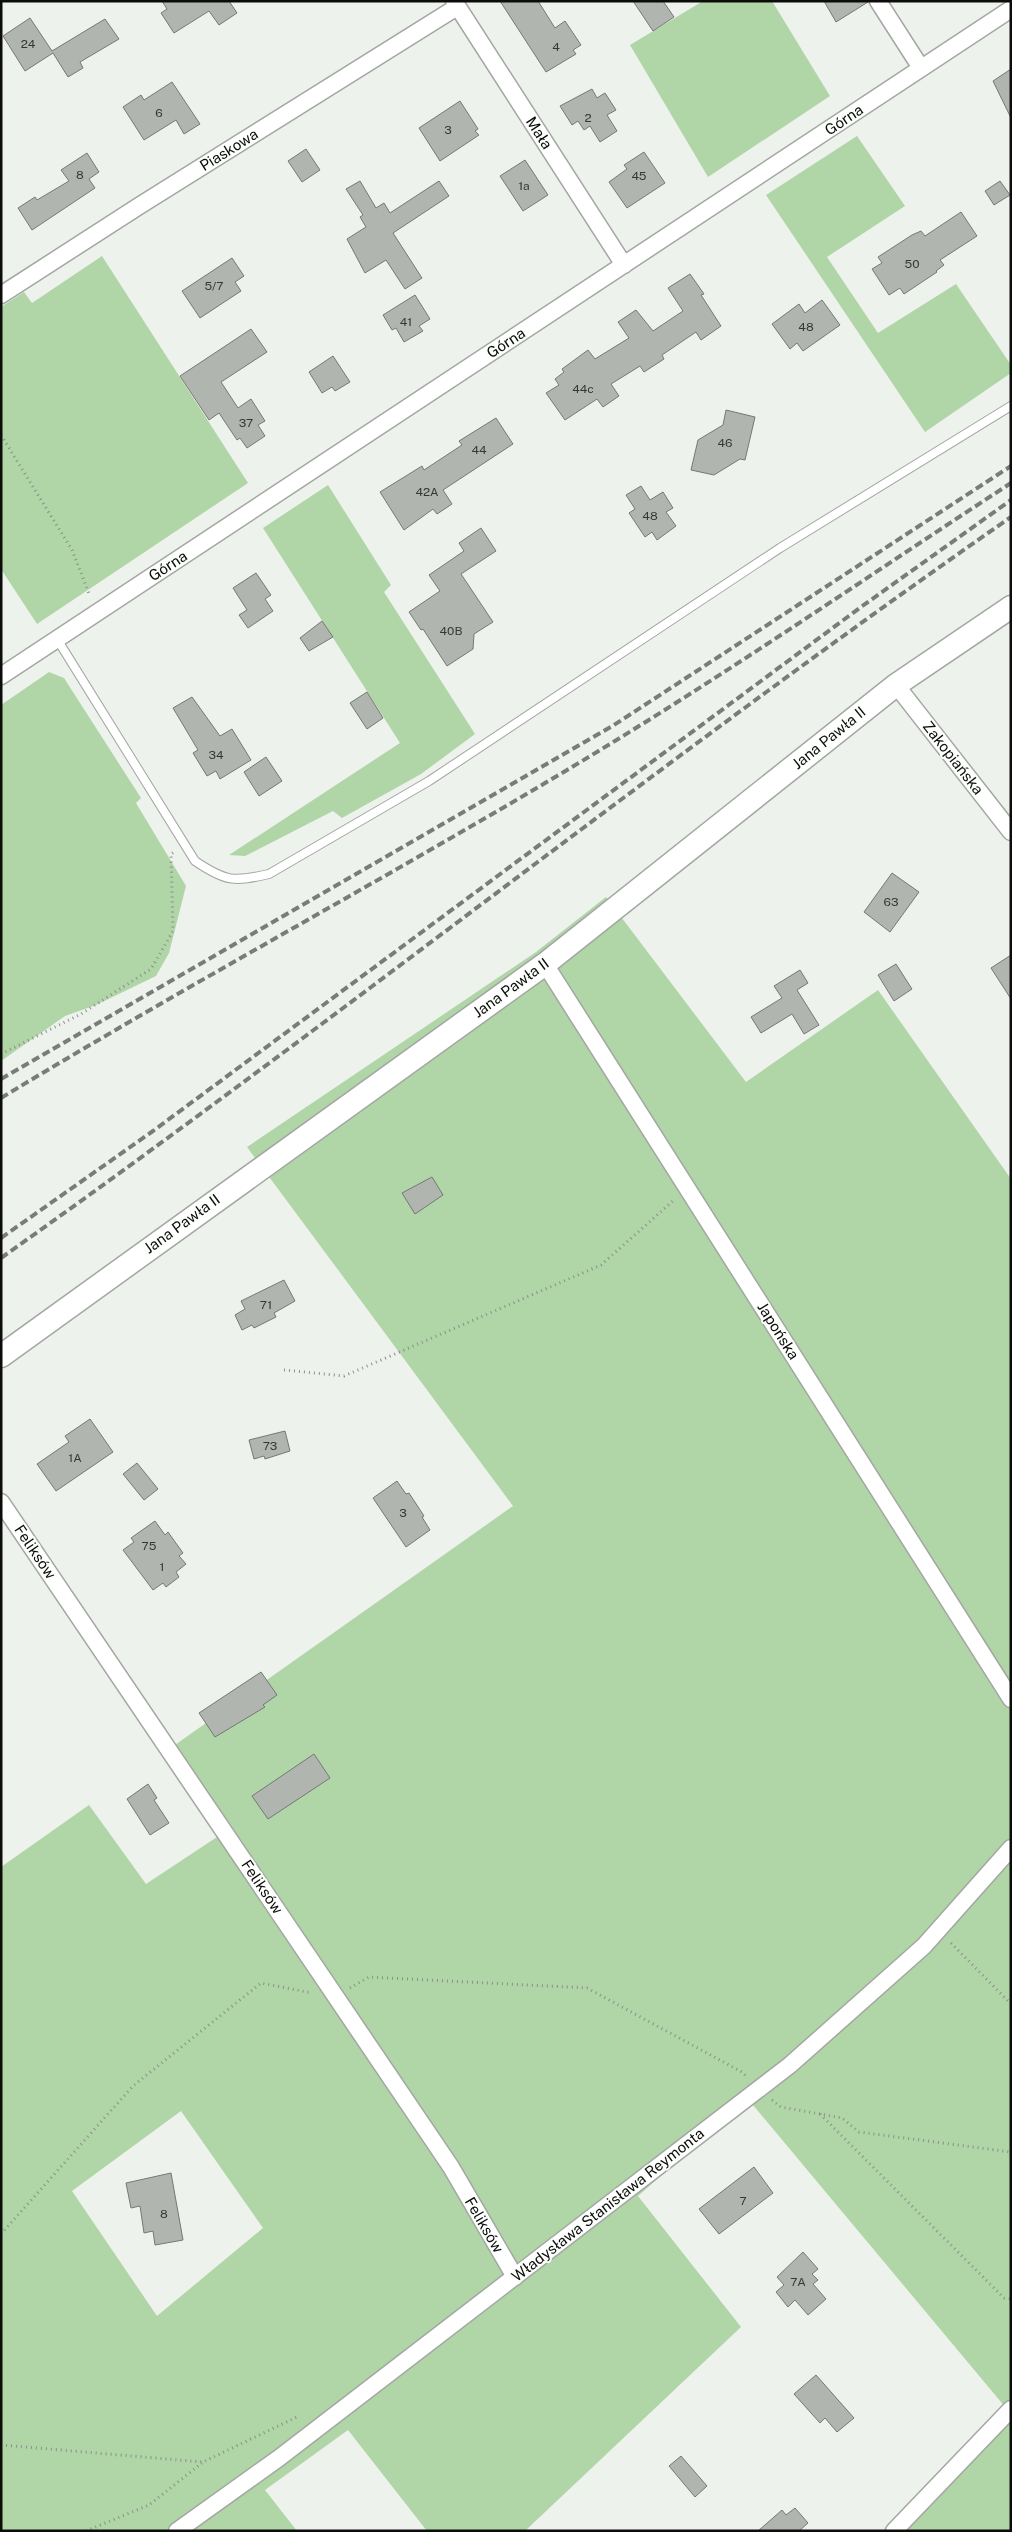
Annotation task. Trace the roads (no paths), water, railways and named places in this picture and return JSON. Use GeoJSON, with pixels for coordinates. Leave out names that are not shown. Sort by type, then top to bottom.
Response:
{"type":"FeatureCollection","features":[{"type":"Feature","properties":{"kind":"main road","name":"Jana Pawła II"},"geometry":{"type":"LineString","coordinates":[[1,1356],[545,964],[896,685],[1011,607]]}},
{"type":"Feature","properties":{"kind":"street"},"geometry":{"type":"LineString","coordinates":[[878,1],[922,68]]}},
{"type":"Feature","properties":{"kind":"street","name":"Mała"},"geometry":{"type":"LineString","coordinates":[[456,4],[624,266]]}},
{"type":"Feature","properties":{"kind":"street","name":"Piaskowa"},"geometry":{"type":"LineString","coordinates":[[1,296],[138,206],[456,4]]}},
{"type":"Feature","properties":{"kind":"street","name":"Górna"},"geometry":{"type":"LineString","coordinates":[[1,676],[1011,9]]}},
{"type":"Feature","properties":{"kind":"street","name":"Zakopiańska"},"geometry":{"type":"LineString","coordinates":[[896,685],[1011,832]]}},
{"type":"Feature","properties":{"kind":"street","name":"Japońska"},"geometry":{"type":"LineString","coordinates":[[545,964],[1011,1699]]}},
{"type":"Feature","properties":{"kind":"street","name":"Feliksów"},"geometry":{"type":"LineString","coordinates":[[1,1502],[451,2166],[515,2277]]}},
{"type":"Feature","properties":{"kind":"street","name":"Władysława Stanisława Reymonta"},"geometry":{"type":"LineString","coordinates":[[178,2531],[279,2458],[790,2064],[917,1953],[1011,1848]]}},
{"type":"Feature","properties":{"kind":"street"},"geometry":{"type":"LineString","coordinates":[[894,2531],[1011,2409]]}},
{"type":"Feature","properties":{"kind":"lane"},"geometry":{"type":"LineString","coordinates":[[57,639],[195,861],[217,876],[242,880],[269,874],[429,781],[780,548],[1011,406]]}},
{"type":"Feature","properties":{"kind":"railway"},"geometry":{"type":"LineString","coordinates":[[1,1079],[614,725],[1011,466]]}},
{"type":"Feature","properties":{"kind":"railway"},"geometry":{"type":"LineString","coordinates":[[1,1098],[143,1014],[501,809],[628,733],[738,663],[1011,483]]}},
{"type":"Feature","properties":{"kind":"railway"},"geometry":{"type":"LineString","coordinates":[[1,1238],[153,1131],[861,607],[1011,500]]}},
{"type":"Feature","properties":{"kind":"railway"},"geometry":{"type":"LineString","coordinates":[[1,1258],[254,1074],[756,699],[1011,517]]}}]}
